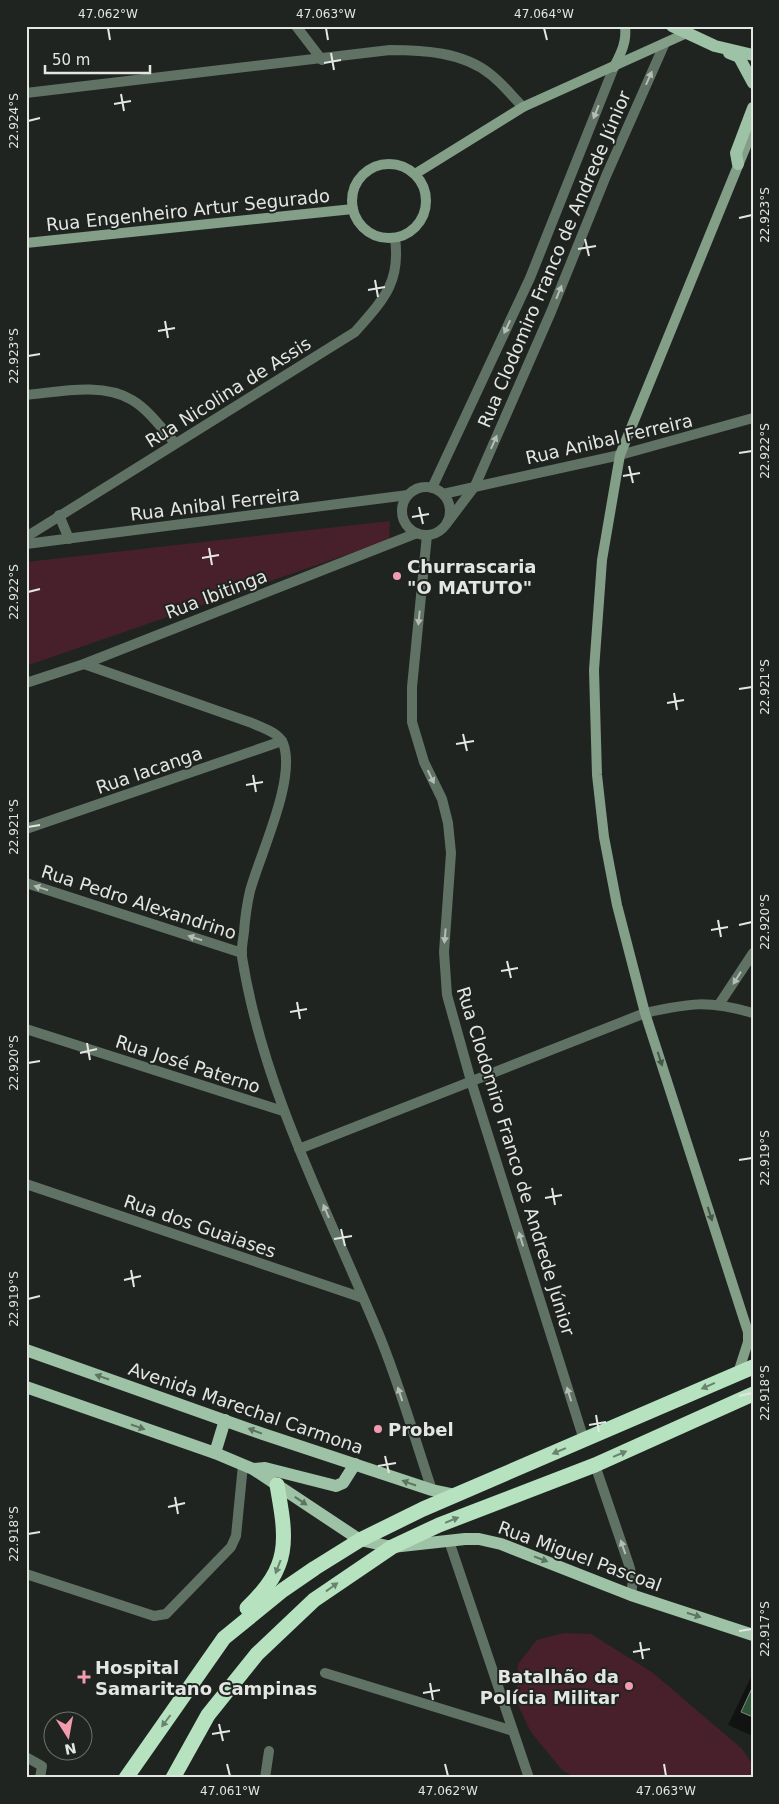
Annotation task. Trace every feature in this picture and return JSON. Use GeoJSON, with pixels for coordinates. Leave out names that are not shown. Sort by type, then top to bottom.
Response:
{"type":"FeatureCollection","features":[{"type":"Feature","properties":{"kind":"highway"},"geometry":{"type":"LineString","coordinates":[[224,1638],[283,1590],[360,1540],[422,1508],[753,1367]]}},
{"type":"Feature","properties":{"kind":"highway"},"geometry":{"type":"LineString","coordinates":[[173,1778],[208,1715],[257,1654],[314,1600],[392,1547],[439,1525],[595,1465],[753,1394]]}},
{"type":"Feature","properties":{"kind":"highway"},"geometry":{"type":"LineString","coordinates":[[126,1778],[224,1638],[229,1626],[273,1580],[280,1565],[284,1524],[277,1485]]}},
{"type":"Feature","properties":{"kind":"main road"},"geometry":{"type":"LineString","coordinates":[[672,26],[689,32],[739,57],[753,83]]}},
{"type":"Feature","properties":{"kind":"main road"},"geometry":{"type":"LineString","coordinates":[[715,46],[753,55]]}},
{"type":"Feature","properties":{"kind":"main road"},"geometry":{"type":"LineString","coordinates":[[738,164],[736,153],[753,108]]}},
{"type":"Feature","properties":{"kind":"main road","name":"Avenida Marechal Carmona"},"geometry":{"type":"LineString","coordinates":[[26,1350],[432,1490],[456,1495]]}},
{"type":"Feature","properties":{"kind":"main road"},"geometry":{"type":"LineString","coordinates":[[26,1387],[215,1453],[248,1467],[360,1540],[392,1547]]}},
{"type":"Feature","properties":{"kind":"main road"},"geometry":{"type":"LineString","coordinates":[[215,1453],[225,1420]]}},
{"type":"Feature","properties":{"kind":"main road"},"geometry":{"type":"LineString","coordinates":[[248,1467],[265,1468],[336,1486],[343,1483],[355,1464]]}},
{"type":"Feature","properties":{"kind":"main road","name":"Rua Miguel Pascoal"},"geometry":{"type":"LineString","coordinates":[[392,1547],[479,1538],[501,1544],[631,1594],[753,1635]]}},
{"type":"Feature","properties":{"kind":"street"},"geometry":{"type":"LineString","coordinates":[[296,26],[322,60]]}},
{"type":"Feature","properties":{"kind":"street"},"geometry":{"type":"LineString","coordinates":[[614,67],[624,48],[626,37],[624,26]]}},
{"type":"Feature","properties":{"kind":"street"},"geometry":{"type":"LineString","coordinates":[[415,174],[523,107],[664,45],[689,32]]}},
{"type":"Feature","properties":{"kind":"street","name":"Rua Clodomiro Franco de Andrede Júnior"},"geometry":{"type":"LineString","coordinates":[[447,523],[475,486],[551,312],[606,176],[664,45]]}},
{"type":"Feature","properties":{"kind":"street"},"geometry":{"type":"LineString","coordinates":[[26,93],[322,60],[390,50],[422,50],[454,57],[490,73],[523,107]]}},
{"type":"Feature","properties":{"kind":"street","name":"Rua Clodomiro Franco de Andrede Júnior"},"geometry":{"type":"LineString","coordinates":[[432,488],[530,278],[614,67]]}},
{"type":"Feature","properties":{"kind":"street"},"geometry":{"type":"LineString","coordinates":[[738,1373],[748,1342],[748,1332],[645,1012],[617,905],[604,837],[594,720],[594,670],[602,560],[620,455],[753,129]]}},
{"type":"Feature","properties":{"kind":"street"},"geometry":{"type":"LineString","coordinates":[[390,163],[402,165],[415,174],[426,192],[427,204],[417,226],[407,234],[395,238],[383,238],[371,234],[362,226],[353,209],[353,192],[358,180],[366,171],[377,165],[390,163]]}},
{"type":"Feature","properties":{"kind":"street","name":"Rua Engenheiro Artur Segurado"},"geometry":{"type":"LineString","coordinates":[[26,243],[353,209]]}},
{"type":"Feature","properties":{"kind":"street","name":"Rua Nicolina de Assis"},"geometry":{"type":"LineString","coordinates":[[26,537],[175,443],[278,382],[355,332],[386,292],[396,272],[398,259],[395,238]]}},
{"type":"Feature","properties":{"kind":"street"},"geometry":{"type":"LineString","coordinates":[[26,395],[105,391],[119,393],[144,409],[175,443]]}},
{"type":"Feature","properties":{"kind":"street","name":"Rua Anibal Ferreira"},"geometry":{"type":"LineString","coordinates":[[443,494],[620,455],[752,418]]}},
{"type":"Feature","properties":{"kind":"street","name":"Rua Anibal Ferreira"},"geometry":{"type":"LineString","coordinates":[[26,544],[408,495],[419,488],[432,488]]}},
{"type":"Feature","properties":{"kind":"street"},"geometry":{"type":"LineString","coordinates":[[408,495],[404,502],[402,516],[406,524],[422,534],[435,534],[447,523],[450,508],[443,494],[432,488]]}},
{"type":"Feature","properties":{"kind":"street"},"geometry":{"type":"LineString","coordinates":[[59,515],[69,539]]}},
{"type":"Feature","properties":{"kind":"street","name":"Rua Clodomiro Franco de Andrede Júnior"},"geometry":{"type":"LineString","coordinates":[[422,534],[412,687],[412,722],[424,762],[442,799],[448,823],[451,853],[444,952],[447,995],[471,1081],[584,1440]]}},
{"type":"Feature","properties":{"kind":"street","name":"Rua Ibitinga"},"geometry":{"type":"LineString","coordinates":[[26,683],[84,664],[422,534]]}},
{"type":"Feature","properties":{"kind":"street"},"geometry":{"type":"LineString","coordinates":[[84,664],[252,723],[274,733],[282,741],[285,755],[285,782],[250,892],[242,952],[257,1031],[283,1111],[390,1363],[432,1490]]}},
{"type":"Feature","properties":{"kind":"street","name":"Rua Iacanga"},"geometry":{"type":"LineString","coordinates":[[26,828],[282,741]]}},
{"type":"Feature","properties":{"kind":"street","name":"Rua Pedro Alexandrino"},"geometry":{"type":"LineString","coordinates":[[26,883],[242,952]]}},
{"type":"Feature","properties":{"kind":"street"},"geometry":{"type":"LineString","coordinates":[[720,1004],[753,953]]}},
{"type":"Feature","properties":{"kind":"street"},"geometry":{"type":"LineString","coordinates":[[299,1149],[645,1012],[688,1003],[720,1004],[753,1012]]}},
{"type":"Feature","properties":{"kind":"street","name":"Rua José Paterno"},"geometry":{"type":"LineString","coordinates":[[26,1029],[283,1111]]}},
{"type":"Feature","properties":{"kind":"street","name":"Rua dos Guaiases"},"geometry":{"type":"LineString","coordinates":[[26,1184],[364,1298]]}},
{"type":"Feature","properties":{"kind":"street"},"geometry":{"type":"LineString","coordinates":[[595,1465],[629,1565],[633,1580],[631,1594]]}},
{"type":"Feature","properties":{"kind":"street"},"geometry":{"type":"LineString","coordinates":[[26,1574],[154,1616],[166,1614],[232,1547],[236,1536],[248,1467]]}},
{"type":"Feature","properties":{"kind":"street"},"geometry":{"type":"LineString","coordinates":[[449,1541],[529,1778]]}},
{"type":"Feature","properties":{"kind":"street"},"geometry":{"type":"LineString","coordinates":[[325,1673],[513,1731]]}},
{"type":"Feature","properties":{"kind":"street"},"geometry":{"type":"LineString","coordinates":[[265,1778],[270,1750]]}},
{"type":"Feature","properties":{"kind":"street"},"geometry":{"type":"LineString","coordinates":[[26,1757],[42,1766],[40,1778]]}},
{"type":"Feature","properties":{"kind":"shaded area"},"geometry":{"type":"Polygon","coordinates":[[[390,521],[389,540],[26,666],[26,562],[390,521]]]}},
{"type":"Feature","properties":{"kind":"shaded area"},"geometry":{"type":"Polygon","coordinates":[[[564,1633],[591,1634],[653,1673],[742,1749],[753,1765],[753,1778],[576,1778],[562,1770],[531,1732],[516,1701],[518,1664],[537,1640],[564,1633]]]}},
{"type":"Feature","properties":{"kind":"building"},"geometry":{"type":"Polygon","coordinates":[[[753,1686],[753,1717],[741,1712],[753,1686]]]}},
{"type":"Feature","properties":{"kind":"place","name":"Churrascaria \"O MATUTO\""},"geometry":{"type":"Point","coordinates":[397,576]}},
{"type":"Feature","properties":{"kind":"place","name":"Probel"},"geometry":{"type":"Point","coordinates":[378,1429]}},
{"type":"Feature","properties":{"kind":"place","name":"Hospital Samaritano Campinas"},"geometry":{"type":"Point","coordinates":[84,1677]}},
{"type":"Feature","properties":{"kind":"place","name":"Batalhão da Polícia Militar"},"geometry":{"type":"Point","coordinates":[629,1686]}}]}
